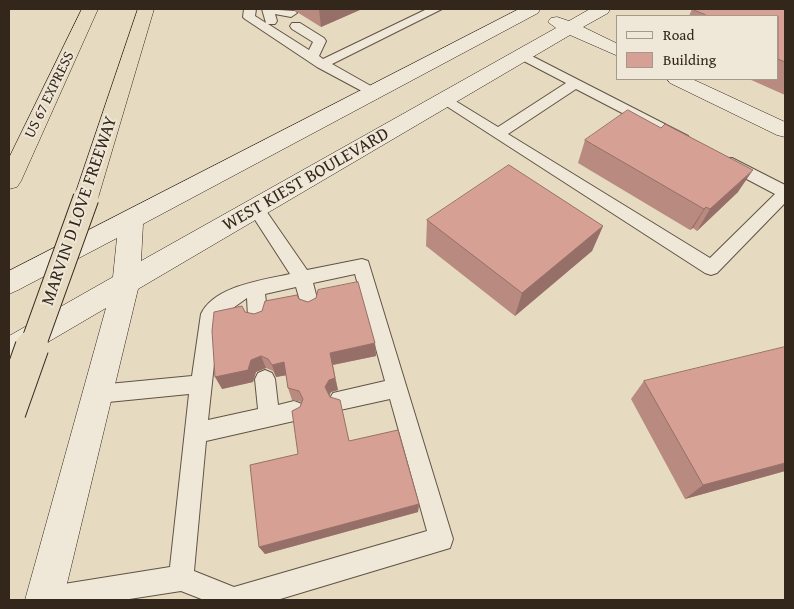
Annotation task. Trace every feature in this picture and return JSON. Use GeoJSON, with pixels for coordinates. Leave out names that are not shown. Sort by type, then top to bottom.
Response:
{"type":"FeatureCollection","features":[{"type":"Feature","properties":{"kind":"highway","name":"US 67 EXPRESS"},"geometry":{"type":"LineString","coordinates":[[9,180],[90,9]]}},
{"type":"Feature","properties":{"kind":"highway","name":"MARVIN D LOVE FREEWAY"},"geometry":{"type":"LineString","coordinates":[[9,412],[86,198],[146,9]]}},
{"type":"Feature","properties":{"kind":"main road","name":"WEST KIEST BOULEVARD"},"geometry":{"type":"LineString","coordinates":[[9,350],[256,209],[393,106],[531,9]]}},
{"type":"Feature","properties":{"kind":"main road"},"geometry":{"type":"LineString","coordinates":[[531,9],[616,50]]}},
{"type":"Feature","properties":{"kind":"main road","name":"WEST KIEST BOULEVARD"},"geometry":{"type":"LineString","coordinates":[[9,283],[131,219],[393,106],[444,100],[602,9]]}},
{"type":"Feature","properties":{"kind":"main road"},"geometry":{"type":"LineString","coordinates":[[679,80],[785,130]]}},
{"type":"Feature","properties":{"kind":"main road"},"geometry":{"type":"LineString","coordinates":[[44,600],[126,284],[131,219]]}},
{"type":"Feature","properties":{"kind":"lane"},"geometry":{"type":"LineString","coordinates":[[250,9],[249,17],[393,106]]}},
{"type":"Feature","properties":{"kind":"lane"},"geometry":{"type":"LineString","coordinates":[[317,60],[433,9]]}},
{"type":"Feature","properties":{"kind":"lane"},"geometry":{"type":"LineString","coordinates":[[300,28],[320,41],[317,60]]}},
{"type":"Feature","properties":{"kind":"lane"},"geometry":{"type":"LineString","coordinates":[[522,55],[698,147]]}},
{"type":"Feature","properties":{"kind":"lane"},"geometry":{"type":"LineString","coordinates":[[498,134],[576,84]]}},
{"type":"Feature","properties":{"kind":"lane"},"geometry":{"type":"LineString","coordinates":[[444,100],[711,268],[785,193],[716,156]]}},
{"type":"Feature","properties":{"kind":"lane"},"geometry":{"type":"LineString","coordinates":[[256,209],[303,278],[310,306]]}},
{"type":"Feature","properties":{"kind":"lane"},"geometry":{"type":"LineString","coordinates":[[44,600],[181,578],[234,600],[441,539],[362,266],[238,293],[210,314],[181,578]]}},
{"type":"Feature","properties":{"kind":"lane"},"geometry":{"type":"LineString","coordinates":[[255,289],[258,317]]}},
{"type":"Feature","properties":{"kind":"lane"},"geometry":{"type":"LineString","coordinates":[[265,380],[270,416]]}},
{"type":"Feature","properties":{"kind":"lane"},"geometry":{"type":"LineString","coordinates":[[98,394],[201,384]]}},
{"type":"Feature","properties":{"kind":"lane"},"geometry":{"type":"LineString","coordinates":[[340,400],[397,388]]}},
{"type":"Feature","properties":{"kind":"lane"},"geometry":{"type":"LineString","coordinates":[[196,433],[294,411]]}},
{"type":"Feature","properties":{"kind":"building"},"geometry":{"type":"Polygon","coordinates":[[[692,9],[785,9],[785,62],[779,59],[779,15],[705,15],[692,9]]]}},
{"type":"Feature","properties":{"kind":"building"},"geometry":{"type":"Polygon","coordinates":[[[628,110],[661,128],[665,124],[753,170],[710,209],[706,207],[704,209],[585,140],[628,110]]]}},
{"type":"Feature","properties":{"kind":"building"},"geometry":{"type":"Polygon","coordinates":[[[509,165],[603,226],[522,293],[427,220],[509,165]]]}},
{"type":"Feature","properties":{"kind":"building"},"geometry":{"type":"Polygon","coordinates":[[[358,282],[375,343],[330,353],[335,378],[329,380],[325,387],[330,397],[340,400],[349,441],[398,430],[419,504],[259,547],[250,465],[298,454],[292,411],[300,407],[303,399],[299,391],[288,388],[284,362],[272,365],[268,359],[261,356],[251,360],[248,370],[215,377],[212,331],[214,312],[242,306],[245,312],[254,314],[262,311],[265,301],[297,295],[299,299],[308,302],[316,298],[318,290],[358,282]]]}},
{"type":"Feature","properties":{"kind":"building"},"geometry":{"type":"Polygon","coordinates":[[[785,347],[785,463],[703,485],[644,381],[785,347]]]}}]}
